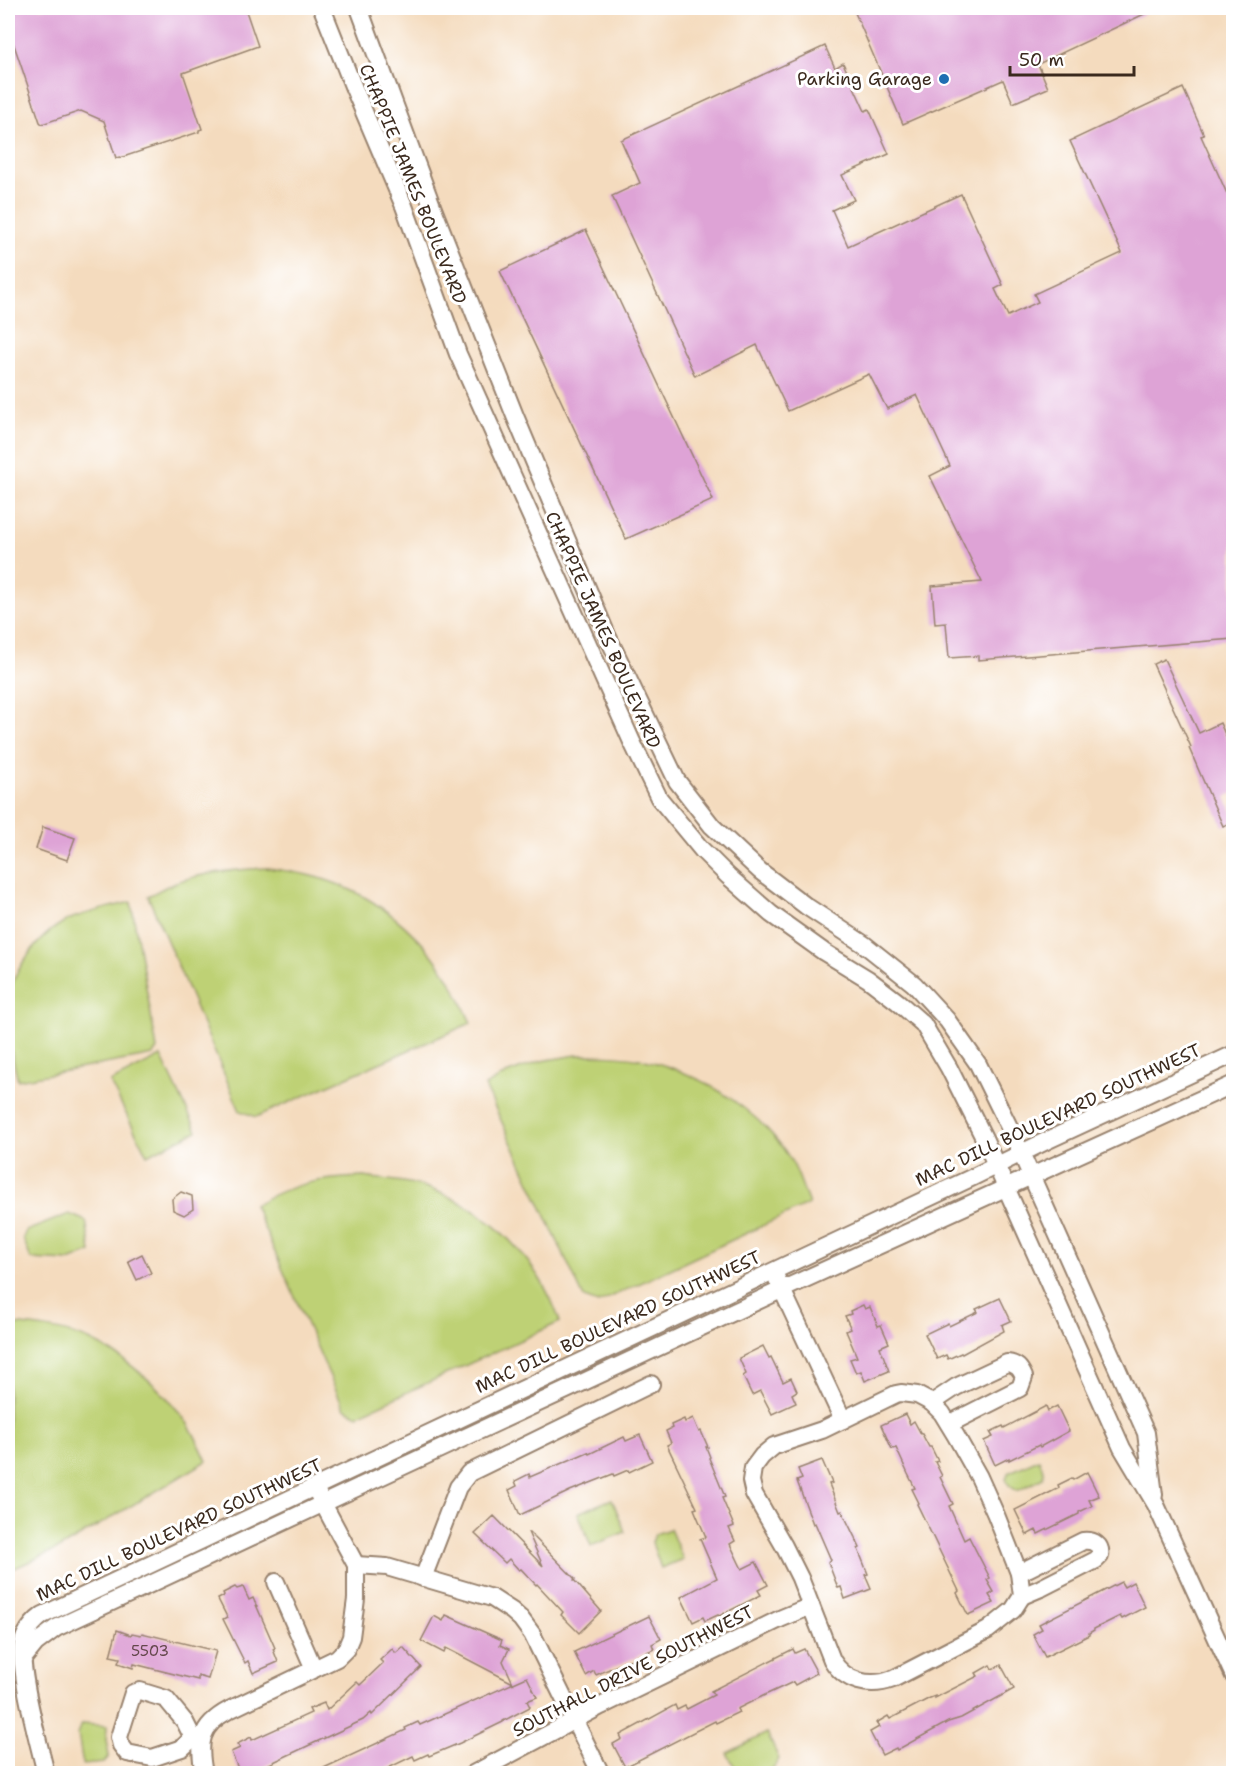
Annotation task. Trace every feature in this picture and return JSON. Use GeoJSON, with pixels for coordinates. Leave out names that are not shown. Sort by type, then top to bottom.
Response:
{"type":"FeatureCollection","features":[{"type":"Feature","properties":{"kind":"street","name":"CHAPPIE JAMES BOULEVARD"},"geometry":{"type":"LineString","coordinates":[[322,8],[404,206],[458,354],[659,798],[702,850],[771,914],[824,952],[868,979],[923,1024],[954,1078],[984,1138],[1122,1448],[1156,1505]]}},
{"type":"Feature","properties":{"kind":"street","name":"CHAPPIE JAMES BOULEVARD"},"geometry":{"type":"LineString","coordinates":[[359,8],[432,206],[515,416],[607,635],[677,781],[712,826],[759,871],[865,945],[914,984],[947,1020],[978,1064],[1032,1176],[1146,1433],[1156,1505]]}},
{"type":"Feature","properties":{"kind":"street","name":"MAC DILL BOULEVARD SOUTHWEST"},"geometry":{"type":"LineString","coordinates":[[23,1659],[22,1649],[25,1637],[38,1619],[44,1615],[1233,1054]]}},
{"type":"Feature","properties":{"kind":"street","name":"MAC DILL BOULEVARD SOUTHWEST"},"geometry":{"type":"LineString","coordinates":[[23,1659],[36,1643],[56,1628],[781,1290],[1233,1084]]}},
{"type":"Feature","properties":{"kind":"street"},"geometry":{"type":"LineString","coordinates":[[774,1271],[843,1420]]}},
{"type":"Feature","properties":{"kind":"street"},"geometry":{"type":"LineString","coordinates":[[932,1403],[956,1387],[1007,1363],[1013,1363],[1019,1367],[1024,1377],[1020,1388],[949,1424]]}},
{"type":"Feature","properties":{"kind":"street"},"geometry":{"type":"LineString","coordinates":[[423,1578],[458,1487],[469,1473],[651,1384]]}},
{"type":"Feature","properties":{"kind":"street"},"geometry":{"type":"LineString","coordinates":[[1019,1573],[1083,1541],[1094,1542],[1101,1551],[1096,1560],[1022,1596],[1013,1610],[988,1630],[893,1679],[875,1683],[850,1678],[835,1665],[827,1650],[789,1554],[754,1494],[751,1475],[757,1462],[774,1446],[822,1430],[896,1394],[917,1395],[932,1403],[949,1424],[979,1477],[1019,1573],[1022,1596]]}},
{"type":"Feature","properties":{"kind":"street"},"geometry":{"type":"LineString","coordinates":[[204,1773],[197,1739],[165,1699],[140,1691],[133,1693],[119,1737],[121,1745],[127,1753],[152,1758],[182,1748],[197,1739],[219,1715],[337,1658],[349,1643],[356,1599],[356,1565],[315,1487]]}},
{"type":"Feature","properties":{"kind":"street"},"geometry":{"type":"LineString","coordinates":[[1156,1505],[1233,1676]]}},
{"type":"Feature","properties":{"kind":"street"},"geometry":{"type":"LineString","coordinates":[[356,1565],[380,1566],[492,1598],[512,1611],[532,1634],[601,1773]]}},
{"type":"Feature","properties":{"kind":"street"},"geometry":{"type":"LineString","coordinates":[[276,1582],[314,1669]]}},
{"type":"Feature","properties":{"kind":"street","name":"SOUTHALL DRIVE SOUTHWEST"},"geometry":{"type":"LineString","coordinates":[[473,1773],[601,1706],[811,1606]]}},
{"type":"Feature","properties":{"kind":"street"},"geometry":{"type":"LineString","coordinates":[[23,1659],[30,1707],[46,1773]]}},
{"type":"Feature","properties":{"kind":"green space"},"geometry":{"type":"Polygon","coordinates":[[[269,868],[312,876],[337,884],[373,902],[389,913],[420,941],[445,972],[471,1023],[256,1117],[240,1111],[148,896],[174,883],[197,876],[233,870],[269,868]]]}},
{"type":"Feature","properties":{"kind":"green space"},"geometry":{"type":"Polygon","coordinates":[[[131,902],[157,1049],[153,1055],[18,1080],[9,1039],[7,1007],[11,986],[23,962],[41,940],[62,923],[87,913],[131,902]]]}},
{"type":"Feature","properties":{"kind":"green space"},"geometry":{"type":"Polygon","coordinates":[[[577,1055],[619,1056],[645,1060],[688,1075],[730,1098],[767,1129],[782,1147],[794,1166],[809,1204],[598,1303],[584,1298],[485,1086],[506,1074],[541,1061],[577,1055]]]}},
{"type":"Feature","properties":{"kind":"green space"},"geometry":{"type":"Polygon","coordinates":[[[161,1056],[197,1131],[147,1155],[110,1082],[161,1056]]]}},
{"type":"Feature","properties":{"kind":"green space"},"geometry":{"type":"Polygon","coordinates":[[[364,1177],[404,1182],[428,1188],[472,1210],[491,1224],[525,1258],[551,1299],[560,1322],[358,1415],[344,1408],[254,1205],[282,1191],[308,1183],[364,1177]]]}},
{"type":"Feature","properties":{"kind":"green space"},"geometry":{"type":"Polygon","coordinates":[[[69,1214],[86,1221],[91,1252],[69,1261],[31,1259],[23,1238],[26,1231],[69,1214]]]}},
{"type":"Feature","properties":{"kind":"green space"},"geometry":{"type":"Polygon","coordinates":[[[8,1324],[70,1333],[103,1347],[131,1365],[178,1411],[191,1428],[207,1461],[60,1548],[8,1571],[8,1324]]]}},
{"type":"Feature","properties":{"kind":"green space"},"geometry":{"type":"Polygon","coordinates":[[[1039,1460],[1044,1471],[1043,1478],[1017,1491],[1009,1485],[1006,1479],[1008,1473],[1039,1460]]]}},
{"type":"Feature","properties":{"kind":"green space"},"geometry":{"type":"Polygon","coordinates":[[[612,1499],[625,1532],[591,1546],[578,1513],[612,1499]]]}},
{"type":"Feature","properties":{"kind":"green space"},"geometry":{"type":"Polygon","coordinates":[[[670,1529],[683,1559],[661,1568],[652,1543],[655,1534],[670,1529]]]}},
{"type":"Feature","properties":{"kind":"green space"},"geometry":{"type":"Polygon","coordinates":[[[82,1724],[107,1726],[106,1740],[109,1756],[104,1763],[83,1765],[78,1734],[82,1724]]]}},
{"type":"Feature","properties":{"kind":"green space"},"geometry":{"type":"Polygon","coordinates":[[[767,1733],[779,1759],[770,1773],[738,1773],[727,1753],[767,1733]]]}},
{"type":"Feature","properties":{"kind":"building"},"geometry":{"type":"Polygon","coordinates":[[[8,8],[245,8],[258,46],[183,73],[202,129],[199,132],[116,158],[104,121],[81,111],[42,124],[40,122],[8,27],[8,8]]]}},
{"type":"Feature","properties":{"kind":"building","name":"Parking Garage"},"geometry":{"type":"Polygon","coordinates":[[[853,8],[1157,8],[1038,64],[1048,88],[1013,103],[1003,80],[903,124],[853,8]]]}},
{"type":"Feature","properties":{"kind":"building"},"geometry":{"type":"Polygon","coordinates":[[[825,46],[835,68],[843,63],[865,111],[869,109],[889,154],[842,175],[854,200],[832,210],[848,246],[961,194],[1003,285],[995,289],[1008,316],[1038,302],[1034,294],[1122,253],[1070,141],[1183,88],[1204,135],[1201,136],[1233,207],[1233,639],[978,660],[978,656],[949,658],[946,623],[935,624],[932,586],[982,582],[930,476],[950,466],[917,395],[887,409],[869,374],[788,411],[757,345],[695,376],[612,196],[640,183],[621,140],[825,46]]]}},
{"type":"Feature","properties":{"kind":"building"},"geometry":{"type":"Polygon","coordinates":[[[586,230],[713,500],[626,539],[500,271],[586,230]]]}},
{"type":"Feature","properties":{"kind":"building"},"geometry":{"type":"Polygon","coordinates":[[[1164,659],[1199,733],[1220,723],[1233,752],[1233,793],[1226,797],[1233,814],[1233,822],[1223,826],[1189,748],[1191,747],[1153,664],[1164,659]]]}},
{"type":"Feature","properties":{"kind":"building"},"geometry":{"type":"Polygon","coordinates":[[[43,827],[75,838],[67,860],[36,849],[43,827]]]}},
{"type":"Feature","properties":{"kind":"building"},"geometry":{"type":"Polygon","coordinates":[[[181,1192],[192,1196],[193,1209],[184,1215],[173,1210],[172,1199],[181,1192]]]}},
{"type":"Feature","properties":{"kind":"building"},"geometry":{"type":"Polygon","coordinates":[[[142,1254],[151,1273],[137,1280],[128,1261],[142,1254]]]}},
{"type":"Feature","properties":{"kind":"building"},"geometry":{"type":"Polygon","coordinates":[[[1000,1298],[1011,1321],[1002,1325],[1004,1331],[962,1354],[948,1359],[946,1355],[937,1359],[925,1334],[948,1323],[949,1326],[978,1312],[976,1309],[1000,1298]]]}},
{"type":"Feature","properties":{"kind":"building"},"geometry":{"type":"Polygon","coordinates":[[[863,1305],[865,1309],[870,1307],[889,1343],[880,1347],[889,1371],[865,1381],[861,1371],[856,1373],[850,1359],[857,1357],[846,1331],[851,1329],[845,1316],[863,1305]]]}},
{"type":"Feature","properties":{"kind":"building"},"geometry":{"type":"Polygon","coordinates":[[[763,1346],[783,1382],[791,1378],[797,1391],[792,1394],[796,1403],[772,1414],[760,1391],[752,1395],[743,1376],[746,1374],[739,1358],[763,1346]]]}},
{"type":"Feature","properties":{"kind":"building"},"geometry":{"type":"Polygon","coordinates":[[[1046,1406],[1048,1411],[1057,1406],[1069,1431],[1040,1447],[1039,1445],[995,1465],[984,1441],[993,1437],[990,1432],[1003,1426],[1004,1428],[1046,1406]]]}},
{"type":"Feature","properties":{"kind":"building"},"geometry":{"type":"Polygon","coordinates":[[[905,1414],[910,1424],[914,1421],[931,1447],[938,1461],[935,1462],[942,1476],[940,1477],[953,1504],[949,1506],[964,1540],[969,1537],[990,1578],[987,1580],[994,1592],[989,1595],[994,1603],[968,1615],[957,1593],[959,1591],[917,1504],[919,1503],[912,1489],[915,1488],[896,1448],[892,1449],[881,1425],[905,1414]]]}},
{"type":"Feature","properties":{"kind":"building"},"geometry":{"type":"Polygon","coordinates":[[[693,1418],[708,1447],[706,1447],[709,1458],[725,1497],[722,1498],[734,1526],[729,1528],[735,1541],[730,1544],[742,1569],[756,1562],[768,1585],[758,1590],[761,1595],[719,1616],[705,1621],[703,1617],[693,1622],[681,1597],[717,1578],[700,1539],[706,1537],[694,1509],[697,1508],[667,1445],[671,1443],[666,1431],[672,1428],[671,1425],[693,1418]]]}},
{"type":"Feature","properties":{"kind":"building"},"geometry":{"type":"Polygon","coordinates":[[[640,1435],[652,1461],[629,1472],[628,1470],[614,1476],[613,1474],[570,1491],[520,1515],[509,1490],[517,1486],[515,1481],[529,1474],[530,1477],[588,1452],[589,1454],[624,1437],[626,1441],[640,1435]]]}},
{"type":"Feature","properties":{"kind":"building"},"geometry":{"type":"Polygon","coordinates":[[[822,1460],[832,1483],[829,1484],[840,1512],[842,1511],[860,1548],[858,1549],[871,1589],[845,1599],[841,1587],[838,1588],[828,1562],[831,1560],[815,1523],[813,1524],[797,1481],[802,1479],[798,1469],[822,1460]]]}},
{"type":"Feature","properties":{"kind":"building"},"geometry":{"type":"Polygon","coordinates":[[[1087,1472],[1099,1496],[1089,1500],[1092,1506],[1038,1534],[1036,1530],[1027,1535],[1015,1510],[1059,1488],[1058,1485],[1087,1472]]]}},
{"type":"Feature","properties":{"kind":"building"},"geometry":{"type":"Polygon","coordinates":[[[494,1516],[543,1566],[529,1532],[575,1579],[601,1611],[579,1633],[561,1615],[563,1612],[537,1584],[509,1559],[505,1563],[475,1534],[494,1516]]]}},
{"type":"Feature","properties":{"kind":"building"},"geometry":{"type":"Polygon","coordinates":[[[1121,1582],[1124,1587],[1133,1582],[1145,1607],[1122,1619],[1120,1616],[1094,1629],[1089,1635],[1045,1657],[1033,1634],[1042,1629],[1039,1624],[1121,1582]]]}},
{"type":"Feature","properties":{"kind":"building"},"geometry":{"type":"Polygon","coordinates":[[[235,1587],[237,1589],[243,1587],[249,1600],[253,1598],[275,1648],[273,1649],[278,1662],[253,1673],[248,1661],[245,1663],[223,1619],[227,1617],[218,1599],[224,1596],[223,1593],[235,1587]]]}},
{"type":"Feature","properties":{"kind":"building"},"geometry":{"type":"Polygon","coordinates":[[[446,1615],[502,1640],[500,1645],[509,1649],[503,1661],[513,1683],[446,1648],[444,1653],[421,1641],[434,1616],[443,1621],[446,1615]]]}},
{"type":"Feature","properties":{"kind":"building"},"geometry":{"type":"Polygon","coordinates":[[[649,1616],[661,1639],[652,1644],[654,1649],[596,1675],[594,1671],[586,1676],[574,1652],[649,1616]]]}},
{"type":"Feature","properties":{"kind":"building"},"geometry":{"type":"Polygon","coordinates":[[[117,1630],[131,1635],[142,1633],[216,1651],[208,1679],[198,1676],[198,1680],[134,1664],[133,1668],[118,1663],[120,1658],[110,1656],[117,1630]]]}},
{"type":"Feature","properties":{"kind":"building"},"geometry":{"type":"Polygon","coordinates":[[[403,1647],[421,1667],[372,1715],[371,1713],[363,1720],[252,1773],[240,1773],[231,1752],[240,1748],[237,1744],[251,1737],[252,1740],[311,1713],[309,1709],[324,1703],[327,1710],[357,1682],[360,1685],[383,1663],[380,1660],[392,1649],[396,1653],[403,1647]]]}},
{"type":"Feature","properties":{"kind":"building"},"geometry":{"type":"Polygon","coordinates":[[[793,1649],[795,1653],[804,1649],[817,1673],[795,1685],[793,1682],[765,1695],[737,1709],[739,1712],[716,1723],[715,1721],[625,1767],[613,1744],[622,1739],[620,1735],[675,1705],[677,1710],[685,1706],[687,1709],[714,1695],[711,1691],[793,1649]]]}},
{"type":"Feature","properties":{"kind":"building"},"geometry":{"type":"Polygon","coordinates":[[[990,1665],[992,1669],[1001,1665],[1014,1689],[897,1750],[896,1748],[882,1755],[870,1732],[879,1727],[876,1723],[888,1716],[890,1719],[935,1696],[935,1698],[978,1676],[976,1673],[990,1665]]]}},
{"type":"Feature","properties":{"kind":"building"},"geometry":{"type":"Polygon","coordinates":[[[527,1677],[537,1697],[527,1701],[530,1707],[460,1743],[415,1760],[413,1756],[386,1769],[388,1773],[313,1773],[406,1730],[405,1728],[418,1722],[420,1725],[527,1677]]]}},
{"type":"Feature","properties":{"kind":"place","name":"Parking Garage"},"geometry":{"type":"Point","coordinates":[944,79]}}]}
